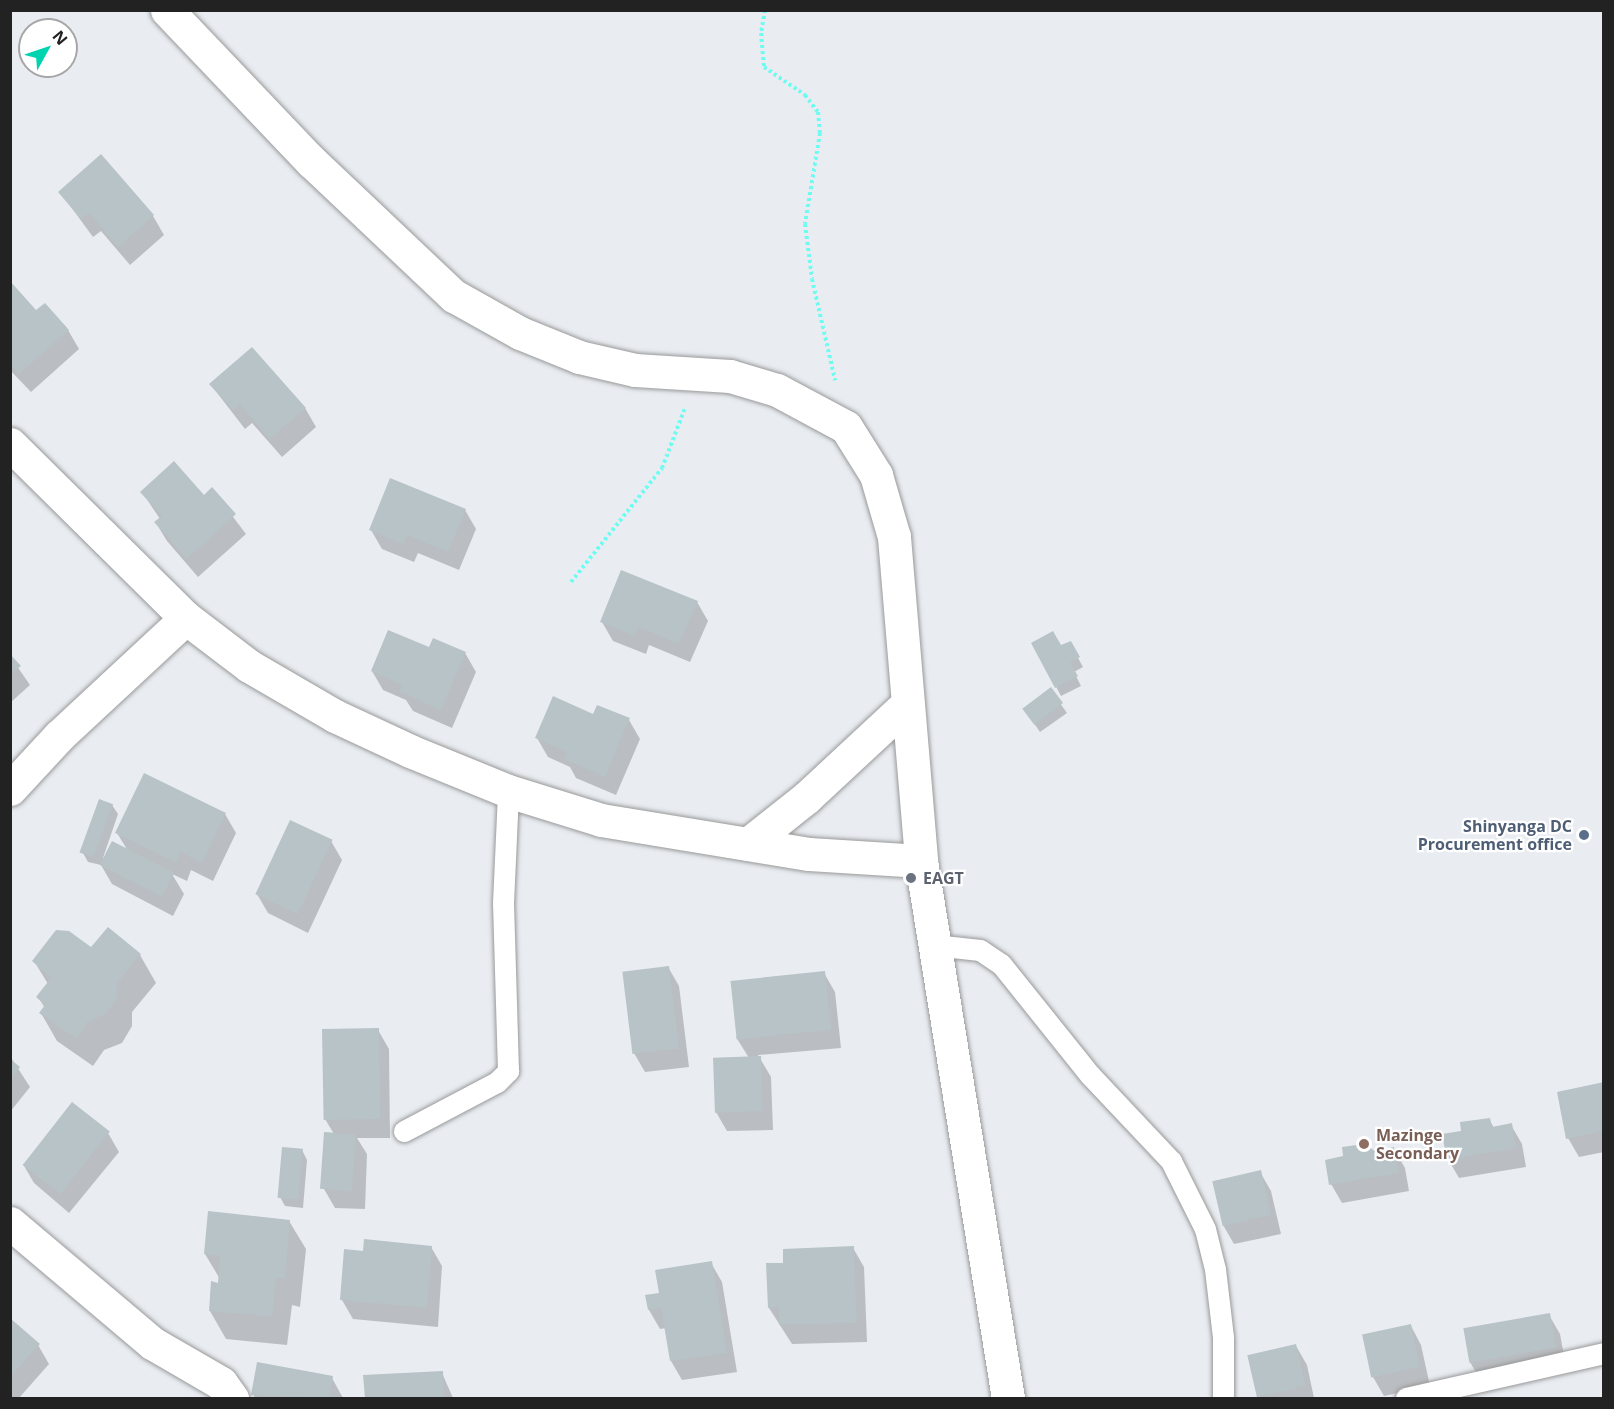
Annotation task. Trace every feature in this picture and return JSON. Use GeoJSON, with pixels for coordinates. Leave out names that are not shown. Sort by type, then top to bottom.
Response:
{"type":"FeatureCollection","features":[{"type":"Feature","properties":{"kind":"street"},"geometry":{"type":"LineString","coordinates":[[167,10],[311,161],[454,296],[520,333],[579,357],[635,369],[730,376],[777,390],[846,427],[876,475],[894,537],[921,861],[1008,1398]]}},
{"type":"Feature","properties":{"kind":"street"},"geometry":{"type":"LineString","coordinates":[[10,444],[186,618],[249,666],[335,716],[507,792],[601,820],[808,854],[921,861]]}},
{"type":"Feature","properties":{"kind":"street"},"geometry":{"type":"LineString","coordinates":[[10,789],[59,736],[186,618]]}},
{"type":"Feature","properties":{"kind":"street"},"geometry":{"type":"LineString","coordinates":[[748,844],[807,797],[907,704]]}},
{"type":"Feature","properties":{"kind":"street"},"geometry":{"type":"LineString","coordinates":[[10,1223],[152,1343],[221,1383],[232,1398]]}},
{"type":"Feature","properties":{"kind":"lane"},"geometry":{"type":"LineString","coordinates":[[404,1131],[497,1082],[508,1071],[502,903],[507,792]]}},
{"type":"Feature","properties":{"kind":"lane"},"geometry":{"type":"LineString","coordinates":[[934,945],[980,950],[1000,964],[1090,1075],[1171,1161],[1205,1229],[1215,1269],[1223,1337],[1223,1398]]}},
{"type":"Feature","properties":{"kind":"lane"},"geometry":{"type":"LineString","coordinates":[[1406,1398],[1604,1353]]}},
{"type":"Feature","properties":{"kind":"path"},"geometry":{"type":"LineString","coordinates":[[765,10],[761,33],[764,67],[805,95],[818,112],[820,133],[805,224],[812,279],[846,427]]}},
{"type":"Feature","properties":{"kind":"path"},"geometry":{"type":"LineString","coordinates":[[571,582],[662,468],[697,373]]}},
{"type":"Feature","properties":{"kind":"building"},"geometry":{"type":"Polygon","coordinates":[[[101,154],[154,215],[118,247],[89,213],[81,219],[58,192],[101,154]]]}},
{"type":"Feature","properties":{"kind":"building"},"geometry":{"type":"Polygon","coordinates":[[[10,281],[36,310],[45,303],[69,330],[19,374],[10,365],[10,281]]]}},
{"type":"Feature","properties":{"kind":"building"},"geometry":{"type":"Polygon","coordinates":[[[252,347],[306,408],[270,439],[240,405],[234,411],[209,384],[252,347]]]}},
{"type":"Feature","properties":{"kind":"building"},"geometry":{"type":"Polygon","coordinates":[[[174,461],[204,495],[212,487],[236,514],[187,559],[154,522],[162,516],[140,492],[174,461]]]}},
{"type":"Feature","properties":{"kind":"building"},"geometry":{"type":"Polygon","coordinates":[[[390,478],[466,509],[448,552],[407,535],[403,544],[369,530],[390,478]]]}},
{"type":"Feature","properties":{"kind":"building"},"geometry":{"type":"Polygon","coordinates":[[[621,570],[698,601],[679,644],[638,627],[635,636],[600,622],[621,570]]]}},
{"type":"Feature","properties":{"kind":"building"},"geometry":{"type":"Polygon","coordinates":[[[388,630],[429,647],[433,638],[466,652],[441,710],[400,692],[402,685],[371,671],[388,630]]]}},
{"type":"Feature","properties":{"kind":"building"},"geometry":{"type":"Polygon","coordinates":[[[1053,631],[1061,645],[1071,641],[1080,657],[1070,663],[1078,676],[1055,688],[1031,643],[1053,631]]]}},
{"type":"Feature","properties":{"kind":"building"},"geometry":{"type":"Polygon","coordinates":[[[10,654],[21,666],[10,674],[10,654]]]}},
{"type":"Feature","properties":{"kind":"building"},"geometry":{"type":"Polygon","coordinates":[[[1051,687],[1063,703],[1034,725],[1022,709],[1051,687]]]}},
{"type":"Feature","properties":{"kind":"building"},"geometry":{"type":"Polygon","coordinates":[[[553,696],[593,714],[597,705],[630,718],[605,777],[564,759],[567,752],[535,738],[553,696]]]}},
{"type":"Feature","properties":{"kind":"building"},"geometry":{"type":"Polygon","coordinates":[[[144,773],[226,813],[202,863],[180,852],[176,863],[115,833],[144,773]]]}},
{"type":"Feature","properties":{"kind":"building"},"geometry":{"type":"Polygon","coordinates":[[[99,799],[113,804],[94,858],[80,853],[99,799]]]}},
{"type":"Feature","properties":{"kind":"building"},"geometry":{"type":"Polygon","coordinates":[[[290,820],[333,840],[298,914],[255,894],[290,820]]]}},
{"type":"Feature","properties":{"kind":"building"},"geometry":{"type":"Polygon","coordinates":[[[112,841],[174,873],[162,897],[100,865],[112,841]]]}},
{"type":"Feature","properties":{"kind":"building"},"geometry":{"type":"Polygon","coordinates":[[[108,927],[141,954],[117,983],[117,998],[106,1014],[88,1021],[77,1039],[39,1013],[45,1005],[36,997],[51,978],[32,961],[56,930],[69,931],[91,947],[108,927]]]}},
{"type":"Feature","properties":{"kind":"building"},"geometry":{"type":"Polygon","coordinates":[[[669,966],[679,1048],[632,1054],[622,972],[669,966]]]}},
{"type":"Feature","properties":{"kind":"building"},"geometry":{"type":"Polygon","coordinates":[[[825,971],[831,1030],[737,1040],[731,981],[825,971]]]}},
{"type":"Feature","properties":{"kind":"building"},"geometry":{"type":"Polygon","coordinates":[[[379,1028],[381,1119],[324,1120],[322,1029],[379,1028]]]}},
{"type":"Feature","properties":{"kind":"building"},"geometry":{"type":"Polygon","coordinates":[[[761,1056],[763,1111],[715,1113],[713,1058],[761,1056]]]}},
{"type":"Feature","properties":{"kind":"building"},"geometry":{"type":"Polygon","coordinates":[[[10,1059],[20,1067],[10,1079],[10,1059]]]}},
{"type":"Feature","properties":{"kind":"building"},"geometry":{"type":"Polygon","coordinates":[[[1604,1082],[1604,1131],[1566,1139],[1557,1092],[1604,1082]]]}},
{"type":"Feature","properties":{"kind":"building"},"geometry":{"type":"Polygon","coordinates":[[[72,1102],[110,1132],[61,1195],[23,1165],[72,1102]]]}},
{"type":"Feature","properties":{"kind":"building"},"geometry":{"type":"Polygon","coordinates":[[[1490,1118],[1492,1127],[1512,1123],[1516,1148],[1447,1160],[1442,1134],[1461,1131],[1460,1122],[1490,1118]]]}},
{"type":"Feature","properties":{"kind":"building"},"geometry":{"type":"Polygon","coordinates":[[[324,1132],[356,1134],[352,1191],[320,1189],[324,1132]]]}},
{"type":"Feature","properties":{"kind":"building"},"geometry":{"type":"Polygon","coordinates":[[[1364,1144],[1375,1151],[1394,1147],[1399,1173],[1329,1185],[1325,1160],[1343,1156],[1342,1147],[1364,1144]]]}},
{"type":"Feature","properties":{"kind":"building"},"geometry":{"type":"Polygon","coordinates":[[[282,1147],[303,1149],[298,1200],[278,1198],[282,1147]]]}},
{"type":"Feature","properties":{"kind":"building"},"geometry":{"type":"Polygon","coordinates":[[[1261,1170],[1271,1215],[1223,1226],[1212,1181],[1261,1170]]]}},
{"type":"Feature","properties":{"kind":"building"},"geometry":{"type":"Polygon","coordinates":[[[208,1211],[290,1220],[285,1279],[276,1278],[272,1317],[209,1311],[211,1281],[218,1283],[220,1256],[204,1254],[208,1211]]]}},
{"type":"Feature","properties":{"kind":"building"},"geometry":{"type":"Polygon","coordinates":[[[364,1239],[432,1246],[427,1308],[340,1300],[344,1249],[363,1251],[364,1239]]]}},
{"type":"Feature","properties":{"kind":"building"},"geometry":{"type":"Polygon","coordinates":[[[854,1246],[857,1323],[779,1325],[779,1307],[768,1308],[766,1263],[783,1263],[783,1249],[854,1246]]]}},
{"type":"Feature","properties":{"kind":"building"},"geometry":{"type":"Polygon","coordinates":[[[712,1261],[727,1353],[670,1361],[661,1308],[648,1310],[645,1295],[659,1293],[655,1270],[712,1261]]]}},
{"type":"Feature","properties":{"kind":"building"},"geometry":{"type":"Polygon","coordinates":[[[1550,1313],[1556,1347],[1469,1363],[1463,1328],[1550,1313]]]}},
{"type":"Feature","properties":{"kind":"building"},"geometry":{"type":"Polygon","coordinates":[[[10,1318],[40,1344],[10,1377],[10,1318]]]}},
{"type":"Feature","properties":{"kind":"building"},"geometry":{"type":"Polygon","coordinates":[[[1411,1324],[1420,1367],[1371,1377],[1362,1334],[1411,1324]]]}},
{"type":"Feature","properties":{"kind":"building"},"geometry":{"type":"Polygon","coordinates":[[[1296,1344],[1306,1386],[1257,1397],[1247,1355],[1296,1344]]]}},
{"type":"Feature","properties":{"kind":"building"},"geometry":{"type":"Polygon","coordinates":[[[257,1362],[333,1376],[329,1398],[251,1395],[257,1362]]]}},
{"type":"Feature","properties":{"kind":"building"},"geometry":{"type":"Polygon","coordinates":[[[443,1371],[444,1398],[365,1398],[363,1375],[443,1371]]]}},
{"type":"Feature","properties":{"kind":"place","name":"Shinyanga DC Procurement office"},"geometry":{"type":"Point","coordinates":[1584,835]}},
{"type":"Feature","properties":{"kind":"place","name":"EAGT"},"geometry":{"type":"Point","coordinates":[911,878]}},
{"type":"Feature","properties":{"kind":"place","name":"Mazinge Secondary"},"geometry":{"type":"Point","coordinates":[1364,1144]}}]}
